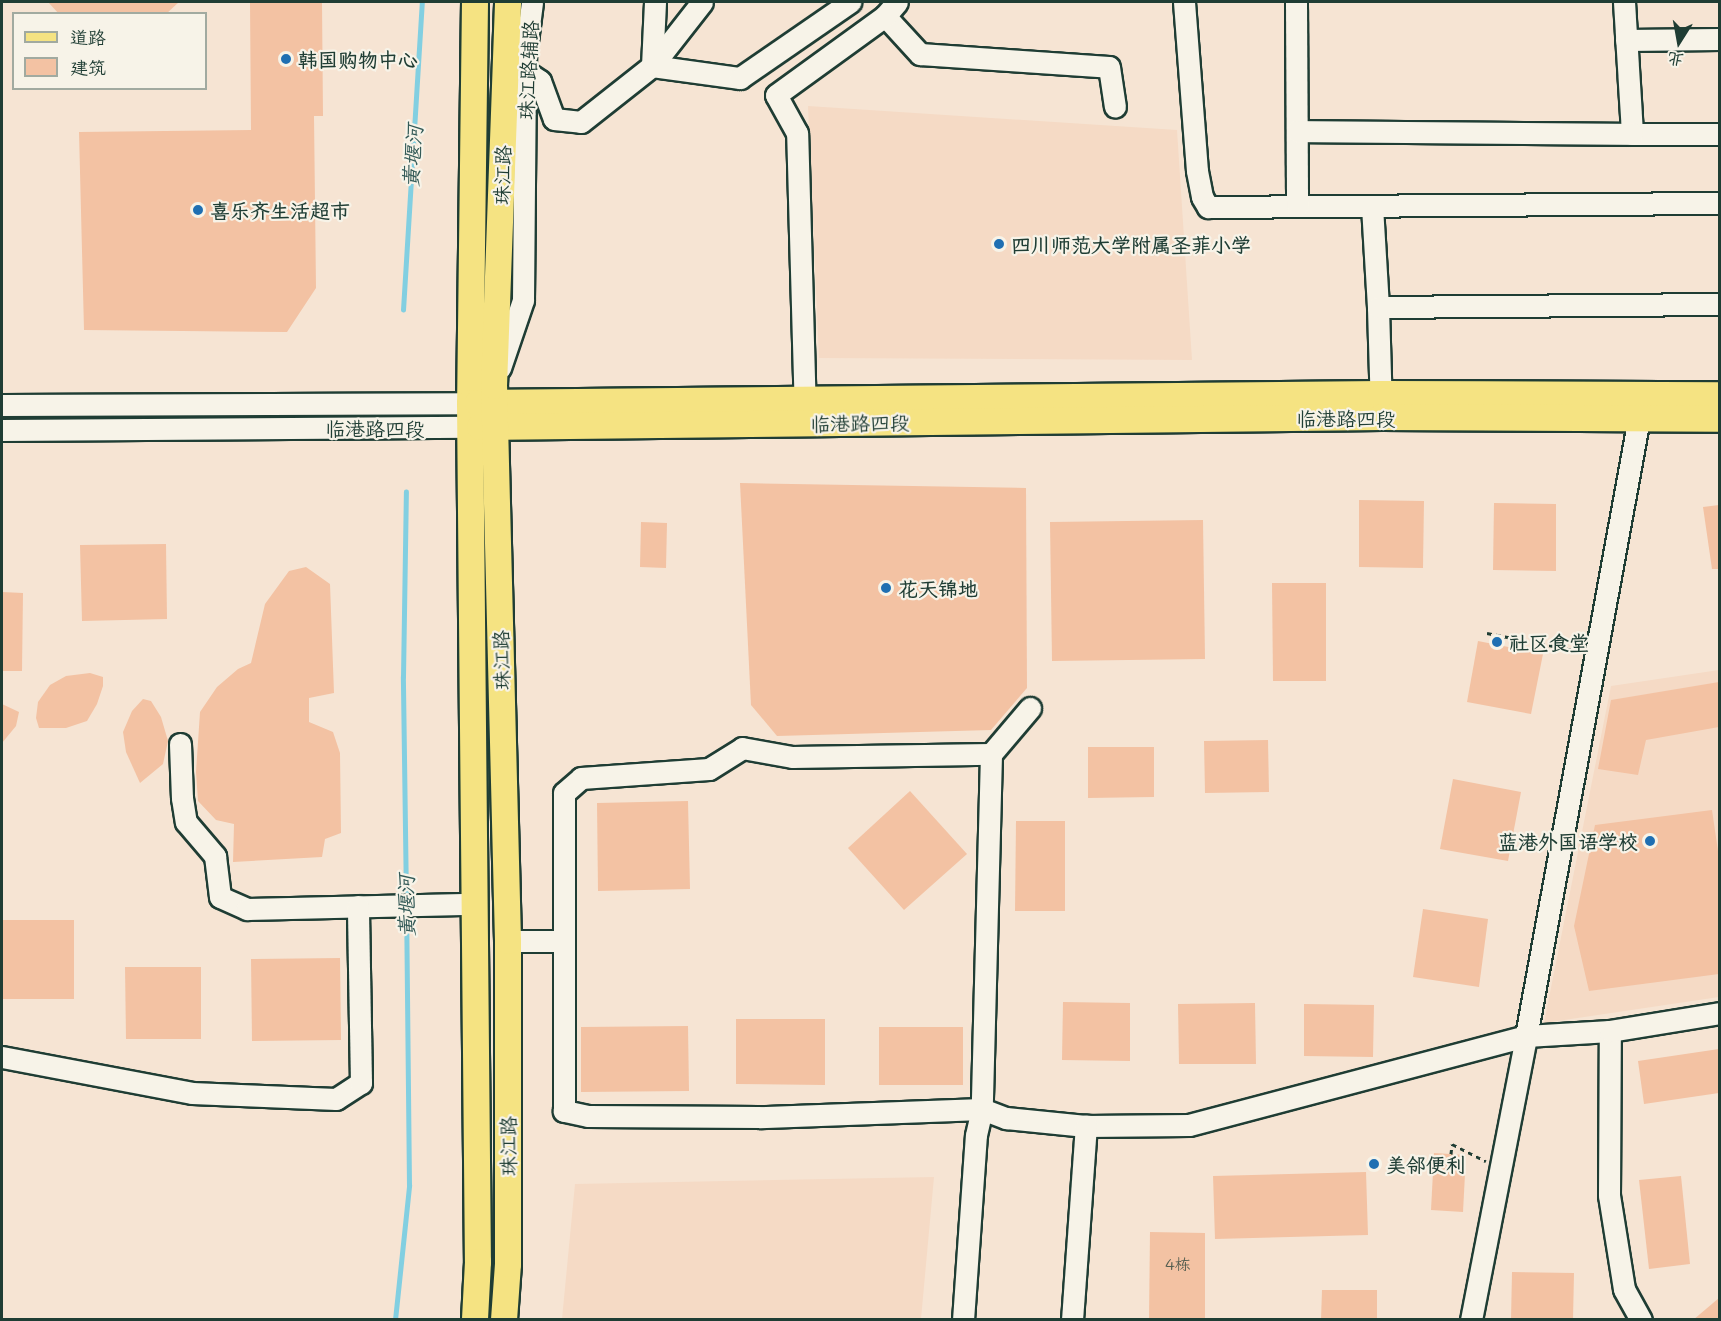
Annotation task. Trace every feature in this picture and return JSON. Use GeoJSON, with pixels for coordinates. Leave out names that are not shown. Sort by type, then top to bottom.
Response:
{"type":"FeatureCollection","features":[{"type":"Feature","properties":{"kind":"main road","name":"珠江路"},"geometry":{"type":"LineString","coordinates":[[475,2],[485,409],[508,941],[508,1264],[504,1320]]}},
{"type":"Feature","properties":{"kind":"main road","name":"珠江路"},"geometry":{"type":"LineString","coordinates":[[475,1320],[478,1262],[474,904],[485,409],[508,2]]}},
{"type":"Feature","properties":{"kind":"main road","name":"临港路四段"},"geometry":{"type":"LineString","coordinates":[[485,409],[804,412],[1381,406],[1719,395]]}},
{"type":"Feature","properties":{"kind":"main road","name":"临港路四段"},"geometry":{"type":"LineString","coordinates":[[1381,406],[1639,418],[1719,419]]}},
{"type":"Feature","properties":{"kind":"street","name":"珠江路辅路"},"geometry":{"type":"LineString","coordinates":[[485,409],[523,300],[525,71],[532,2]]}},
{"type":"Feature","properties":{"kind":"street"},"geometry":{"type":"LineString","coordinates":[[652,66],[655,2]]}},
{"type":"Feature","properties":{"kind":"street"},"geometry":{"type":"LineString","coordinates":[[525,71],[540,81],[554,119],[581,122],[652,66],[702,2]]}},
{"type":"Feature","properties":{"kind":"street"},"geometry":{"type":"LineString","coordinates":[[652,66],[740,78],[850,2]]}},
{"type":"Feature","properties":{"kind":"street"},"geometry":{"type":"LineString","coordinates":[[1184,2],[1197,171],[1202,197],[1208,207],[1719,203]]}},
{"type":"Feature","properties":{"kind":"street"},"geometry":{"type":"LineString","coordinates":[[1296,2],[1297,206]]}},
{"type":"Feature","properties":{"kind":"street"},"geometry":{"type":"LineString","coordinates":[[1624,2],[1632,135]]}},
{"type":"Feature","properties":{"kind":"street"},"geometry":{"type":"LineString","coordinates":[[804,412],[797,133],[776,95],[891,9],[920,54],[1109,67],[1115,107]]}},
{"type":"Feature","properties":{"kind":"street"},"geometry":{"type":"LineString","coordinates":[[1626,40],[1719,39]]}},
{"type":"Feature","properties":{"kind":"street"},"geometry":{"type":"LineString","coordinates":[[1297,131],[1719,134]]}},
{"type":"Feature","properties":{"kind":"street"},"geometry":{"type":"LineString","coordinates":[[1372,206],[1381,406]]}},
{"type":"Feature","properties":{"kind":"street"},"geometry":{"type":"LineString","coordinates":[[1378,307],[1719,304]]}},
{"type":"Feature","properties":{"kind":"street","name":"临港路四段"},"geometry":{"type":"LineString","coordinates":[[2,405],[485,409]]}},
{"type":"Feature","properties":{"kind":"street","name":"临港路四段"},"geometry":{"type":"LineString","coordinates":[[2,430],[485,409]]}},
{"type":"Feature","properties":{"kind":"street"},"geometry":{"type":"LineString","coordinates":[[1471,1320],[1526,1036],[1639,418]]}},
{"type":"Feature","properties":{"kind":"street"},"geometry":{"type":"LineString","coordinates":[[963,1320],[976,1135],[982,1108],[991,754],[1030,708]]}},
{"type":"Feature","properties":{"kind":"street"},"geometry":{"type":"LineString","coordinates":[[180,744],[182,798],[186,822],[215,856],[219,897],[247,909],[474,904]]}},
{"type":"Feature","properties":{"kind":"street"},"geometry":{"type":"LineString","coordinates":[[991,754],[792,757],[742,748],[709,769],[581,778],[564,793],[564,1111],[588,1116],[759,1117],[982,1108],[1006,1118],[1086,1126],[1190,1125],[1526,1036],[1610,1031],[1719,1013]]}},
{"type":"Feature","properties":{"kind":"street"},"geometry":{"type":"LineString","coordinates":[[2,1057],[192,1093],[336,1099],[361,1083],[358,906]]}},
{"type":"Feature","properties":{"kind":"street"},"geometry":{"type":"LineString","coordinates":[[508,941],[564,941]]}},
{"type":"Feature","properties":{"kind":"street"},"geometry":{"type":"LineString","coordinates":[[1610,1031],[1609,1195],[1624,1289],[1641,1320]]}},
{"type":"Feature","properties":{"kind":"street"},"geometry":{"type":"LineString","coordinates":[[1072,1320],[1086,1126]]}},
{"type":"Feature","properties":{"kind":"path"},"geometry":{"type":"LineString","coordinates":[[1487,633],[1595,654]]}},
{"type":"Feature","properties":{"kind":"path"},"geometry":{"type":"LineString","coordinates":[[1451,1154],[1452,1144],[1501,1168]]}},
{"type":"Feature","properties":{"kind":"shaded area","name":"四川师范大学附属圣菲小学"},"geometry":{"type":"Polygon","coordinates":[[[808,106],[1177,130],[1192,360],[819,358],[808,106]]]}},
{"type":"Feature","properties":{"kind":"shaded area","name":"蓝港外国语学校"},"geometry":{"type":"Polygon","coordinates":[[[1719,670],[1719,997],[1544,1023],[1611,686],[1719,670]]]}},
{"type":"Feature","properties":{"kind":"shaded area"},"geometry":{"type":"Polygon","coordinates":[[[934,1177],[921,1319],[562,1319],[575,1184],[934,1177]]]}},
{"type":"Feature","properties":{"kind":"building"},"geometry":{"type":"Polygon","coordinates":[[[48,2],[179,2],[168,12],[57,12],[48,2]]]}},
{"type":"Feature","properties":{"kind":"building","name":"喜乐齐生活超市"},"geometry":{"type":"Polygon","coordinates":[[[250,2],[322,2],[323,116],[314,116],[316,288],[287,332],[84,330],[79,132],[251,130],[250,2]]]}},
{"type":"Feature","properties":{"kind":"building","name":"花天锦地"},"geometry":{"type":"Polygon","coordinates":[[[740,483],[1026,488],[1027,688],[991,730],[777,736],[751,705],[740,483]]]}},
{"type":"Feature","properties":{"kind":"building"},"geometry":{"type":"Polygon","coordinates":[[[1359,500],[1424,501],[1423,568],[1359,567],[1359,500]]]}},
{"type":"Feature","properties":{"kind":"building"},"geometry":{"type":"Polygon","coordinates":[[[1494,503],[1556,504],[1556,571],[1493,570],[1494,503]]]}},
{"type":"Feature","properties":{"kind":"building"},"geometry":{"type":"Polygon","coordinates":[[[1719,505],[1719,569],[1712,569],[1703,507],[1719,505]]]}},
{"type":"Feature","properties":{"kind":"building"},"geometry":{"type":"Polygon","coordinates":[[[1203,520],[1205,659],[1052,661],[1050,522],[1203,520]]]}},
{"type":"Feature","properties":{"kind":"building"},"geometry":{"type":"Polygon","coordinates":[[[641,522],[667,523],[666,568],[640,567],[641,522]]]}},
{"type":"Feature","properties":{"kind":"building"},"geometry":{"type":"Polygon","coordinates":[[[166,544],[167,619],[82,621],[80,545],[166,544]]]}},
{"type":"Feature","properties":{"kind":"building"},"geometry":{"type":"Polygon","coordinates":[[[306,567],[330,584],[334,693],[309,698],[309,722],[333,732],[340,753],[341,833],[325,839],[322,857],[233,862],[234,824],[216,820],[198,801],[196,772],[200,712],[217,687],[238,669],[251,663],[265,604],[289,571],[306,567]]]}},
{"type":"Feature","properties":{"kind":"building"},"geometry":{"type":"Polygon","coordinates":[[[1272,583],[1326,583],[1326,681],[1273,681],[1272,583]]]}},
{"type":"Feature","properties":{"kind":"building"},"geometry":{"type":"Polygon","coordinates":[[[2,592],[23,593],[22,671],[2,671],[2,592]]]}},
{"type":"Feature","properties":{"kind":"building"},"geometry":{"type":"Polygon","coordinates":[[[1478,641],[1543,654],[1531,714],[1467,702],[1478,641]]]}},
{"type":"Feature","properties":{"kind":"building"},"geometry":{"type":"Polygon","coordinates":[[[90,673],[103,677],[103,686],[97,704],[87,721],[66,728],[39,728],[36,718],[38,702],[50,685],[66,676],[90,673]]]}},
{"type":"Feature","properties":{"kind":"building"},"geometry":{"type":"Polygon","coordinates":[[[1719,682],[1719,727],[1646,740],[1638,775],[1598,769],[1611,700],[1719,682]]]}},
{"type":"Feature","properties":{"kind":"building"},"geometry":{"type":"Polygon","coordinates":[[[143,699],[151,701],[161,717],[168,741],[163,764],[140,783],[126,752],[123,732],[132,711],[143,699]]]}},
{"type":"Feature","properties":{"kind":"building"},"geometry":{"type":"Polygon","coordinates":[[[2,704],[19,712],[16,726],[2,743],[2,704]]]}},
{"type":"Feature","properties":{"kind":"building"},"geometry":{"type":"Polygon","coordinates":[[[1268,740],[1269,792],[1205,793],[1204,741],[1268,740]]]}},
{"type":"Feature","properties":{"kind":"building"},"geometry":{"type":"Polygon","coordinates":[[[1088,747],[1154,747],[1154,797],[1088,798],[1088,747]]]}},
{"type":"Feature","properties":{"kind":"building"},"geometry":{"type":"Polygon","coordinates":[[[1453,779],[1521,792],[1508,861],[1440,849],[1453,779]]]}},
{"type":"Feature","properties":{"kind":"building"},"geometry":{"type":"Polygon","coordinates":[[[910,791],[967,854],[904,910],[848,848],[910,791]]]}},
{"type":"Feature","properties":{"kind":"building"},"geometry":{"type":"Polygon","coordinates":[[[688,801],[690,889],[598,891],[597,803],[688,801]]]}},
{"type":"Feature","properties":{"kind":"building"},"geometry":{"type":"Polygon","coordinates":[[[1712,810],[1719,858],[1719,974],[1589,991],[1574,926],[1595,825],[1712,810]]]}},
{"type":"Feature","properties":{"kind":"building"},"geometry":{"type":"Polygon","coordinates":[[[1016,821],[1065,821],[1065,911],[1015,911],[1016,821]]]}},
{"type":"Feature","properties":{"kind":"building"},"geometry":{"type":"Polygon","coordinates":[[[1423,909],[1488,919],[1479,987],[1413,977],[1423,909]]]}},
{"type":"Feature","properties":{"kind":"building"},"geometry":{"type":"Polygon","coordinates":[[[2,920],[74,920],[74,999],[2,999],[2,920]]]}},
{"type":"Feature","properties":{"kind":"building"},"geometry":{"type":"Polygon","coordinates":[[[340,958],[341,1040],[252,1041],[251,959],[340,958]]]}},
{"type":"Feature","properties":{"kind":"building"},"geometry":{"type":"Polygon","coordinates":[[[125,967],[201,967],[201,1039],[126,1039],[125,967]]]}},
{"type":"Feature","properties":{"kind":"building"},"geometry":{"type":"Polygon","coordinates":[[[1063,1002],[1130,1003],[1130,1061],[1062,1060],[1063,1002]]]}},
{"type":"Feature","properties":{"kind":"building"},"geometry":{"type":"Polygon","coordinates":[[[1255,1003],[1256,1064],[1179,1064],[1178,1004],[1255,1003]]]}},
{"type":"Feature","properties":{"kind":"building"},"geometry":{"type":"Polygon","coordinates":[[[1304,1004],[1374,1005],[1373,1057],[1304,1056],[1304,1004]]]}},
{"type":"Feature","properties":{"kind":"building"},"geometry":{"type":"Polygon","coordinates":[[[736,1019],[825,1019],[825,1085],[736,1084],[736,1019]]]}},
{"type":"Feature","properties":{"kind":"building"},"geometry":{"type":"Polygon","coordinates":[[[688,1026],[689,1091],[581,1092],[581,1027],[688,1026]]]}},
{"type":"Feature","properties":{"kind":"building"},"geometry":{"type":"Polygon","coordinates":[[[879,1027],[963,1027],[963,1085],[879,1085],[879,1027]]]}},
{"type":"Feature","properties":{"kind":"building"},"geometry":{"type":"Polygon","coordinates":[[[1719,1049],[1719,1093],[1644,1104],[1638,1061],[1719,1049]]]}},
{"type":"Feature","properties":{"kind":"building"},"geometry":{"type":"Polygon","coordinates":[[[1434,1153],[1466,1155],[1463,1212],[1431,1210],[1434,1153]]]}},
{"type":"Feature","properties":{"kind":"building"},"geometry":{"type":"Polygon","coordinates":[[[1366,1172],[1368,1235],[1215,1239],[1213,1176],[1366,1172]]]}},
{"type":"Feature","properties":{"kind":"building"},"geometry":{"type":"Polygon","coordinates":[[[1681,1176],[1690,1264],[1649,1269],[1639,1180],[1681,1176]]]}},
{"type":"Feature","properties":{"kind":"building"},"geometry":{"type":"Polygon","coordinates":[[[1150,1232],[1205,1233],[1205,1320],[1149,1320],[1150,1232]]]}},
{"type":"Feature","properties":{"kind":"building"},"geometry":{"type":"Polygon","coordinates":[[[1512,1272],[1574,1273],[1573,1320],[1511,1320],[1512,1272]]]}},
{"type":"Feature","properties":{"kind":"building"},"geometry":{"type":"Polygon","coordinates":[[[1322,1290],[1377,1290],[1377,1320],[1321,1320],[1322,1290]]]}},
{"type":"Feature","properties":{"kind":"building"},"geometry":{"type":"Polygon","coordinates":[[[1719,1298],[1719,1320],[1693,1320],[1719,1298]]]}},
{"type":"Feature","properties":{"kind":"waterway","name":"黄堰河"},"geometry":{"type":"LineString","coordinates":[[403,310],[422,2]]}},
{"type":"Feature","properties":{"kind":"waterway","name":"黄堰河"},"geometry":{"type":"LineString","coordinates":[[406,492],[403,677],[406,901]]}},
{"type":"Feature","properties":{"kind":"waterway","name":"黄堰河"},"geometry":{"type":"LineString","coordinates":[[395,1320],[409,1186],[406,912]]}},
{"type":"Feature","properties":{"kind":"place","name":"韩国购物中心"},"geometry":{"type":"Point","coordinates":[286,59]}},
{"type":"Feature","properties":{"kind":"place","name":"喜乐齐生活超市"},"geometry":{"type":"Point","coordinates":[198,210]}},
{"type":"Feature","properties":{"kind":"place","name":"四川师范大学附属圣菲小学"},"geometry":{"type":"Point","coordinates":[999,244]}},
{"type":"Feature","properties":{"kind":"place","name":"花天锦地"},"geometry":{"type":"Point","coordinates":[886,588]}},
{"type":"Feature","properties":{"kind":"place","name":"社区食堂"},"geometry":{"type":"Point","coordinates":[1497,642]}},
{"type":"Feature","properties":{"kind":"place","name":"蓝港外国语学校"},"geometry":{"type":"Point","coordinates":[1650,841]}},
{"type":"Feature","properties":{"kind":"place","name":"美邻便利"},"geometry":{"type":"Point","coordinates":[1374,1164]}}]}
